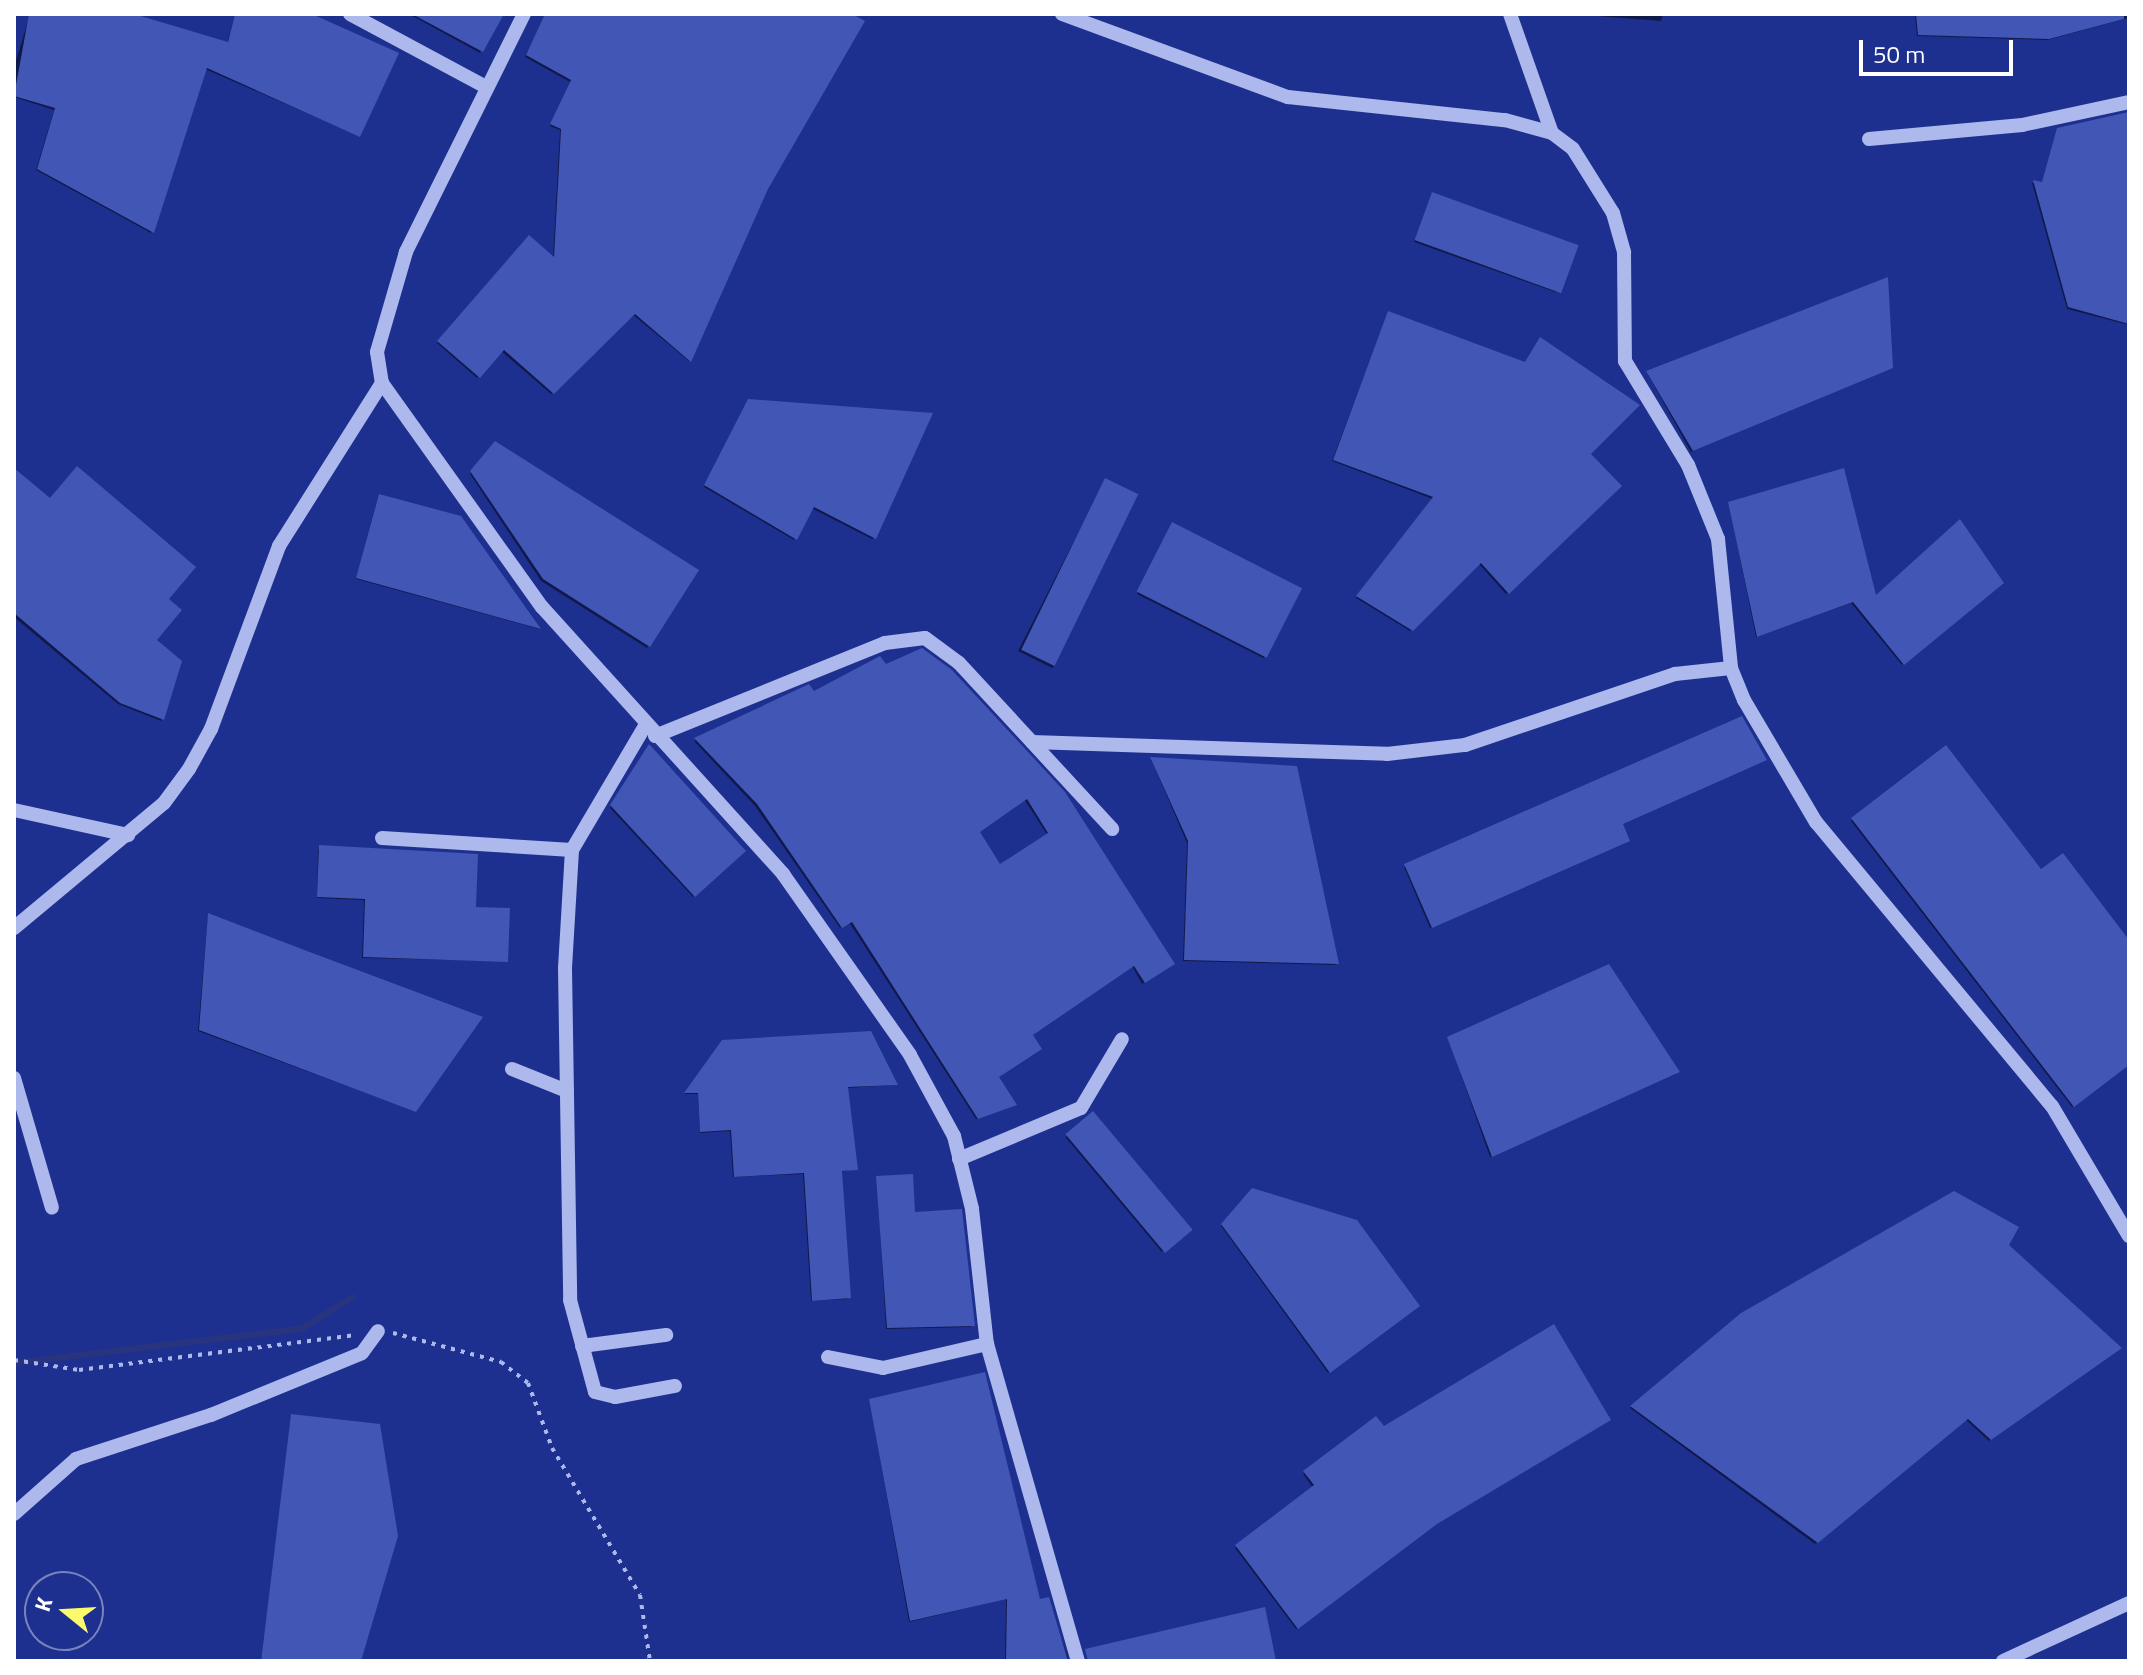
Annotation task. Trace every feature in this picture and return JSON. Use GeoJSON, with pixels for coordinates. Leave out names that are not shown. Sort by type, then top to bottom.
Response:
{"type":"FeatureCollection","features":[{"type":"Feature","properties":{"kind":"street"},"geometry":{"type":"LineString","coordinates":[[350,14],[484,86]]}},
{"type":"Feature","properties":{"kind":"street"},"geometry":{"type":"LineString","coordinates":[[524,14],[484,86],[406,252],[377,352],[382,383],[542,607],[650,731],[783,874],[910,1055],[959,1159],[987,1344],[1078,1661]]}},
{"type":"Feature","properties":{"kind":"street"},"geometry":{"type":"LineString","coordinates":[[1062,14],[1288,97],[1505,120],[1552,133],[1573,149],[1613,213],[1624,252],[1625,361],[1688,465],[1718,539],[1731,668],[1816,822],[2052,1106],[2129,1236]]}},
{"type":"Feature","properties":{"kind":"street"},"geometry":{"type":"LineString","coordinates":[[1510,14],[1552,133]]}},
{"type":"Feature","properties":{"kind":"street"},"geometry":{"type":"LineString","coordinates":[[1869,139],[2022,125],[2129,102]]}},
{"type":"Feature","properties":{"kind":"street"},"geometry":{"type":"LineString","coordinates":[[14,928],[164,803],[204,742],[279,546],[382,383]]}},
{"type":"Feature","properties":{"kind":"street"},"geometry":{"type":"LineString","coordinates":[[675,1386],[602,1398],[582,1346],[570,1300],[567,1091],[572,850],[650,731],[885,643],[925,638],[959,663],[1112,829]]}},
{"type":"Feature","properties":{"kind":"street"},"geometry":{"type":"LineString","coordinates":[[1032,742],[1387,754],[1465,745],[1675,674],[1731,668]]}},
{"type":"Feature","properties":{"kind":"street"},"geometry":{"type":"LineString","coordinates":[[14,810],[128,835]]}},
{"type":"Feature","properties":{"kind":"street"},"geometry":{"type":"LineString","coordinates":[[382,838],[572,850]]}},
{"type":"Feature","properties":{"kind":"street"},"geometry":{"type":"LineString","coordinates":[[959,1159],[1081,1108],[1122,1039]]}},
{"type":"Feature","properties":{"kind":"street"},"geometry":{"type":"LineString","coordinates":[[512,1069],[567,1091]]}},
{"type":"Feature","properties":{"kind":"street"},"geometry":{"type":"LineString","coordinates":[[14,1078],[52,1208]]}},
{"type":"Feature","properties":{"kind":"street"},"geometry":{"type":"LineString","coordinates":[[14,1514],[76,1459],[211,1415],[362,1353],[378,1331]]}},
{"type":"Feature","properties":{"kind":"street"},"geometry":{"type":"LineString","coordinates":[[582,1346],[666,1335]]}},
{"type":"Feature","properties":{"kind":"street"},"geometry":{"type":"LineString","coordinates":[[828,1357],[883,1368],[987,1344]]}},
{"type":"Feature","properties":{"kind":"street"},"geometry":{"type":"LineString","coordinates":[[2003,1661],[2129,1603]]}},
{"type":"Feature","properties":{"kind":"path"},"geometry":{"type":"LineString","coordinates":[[14,1360],[79,1370],[378,1331],[501,1362],[528,1383],[552,1448],[640,1595],[650,1661]]}},
{"type":"Feature","properties":{"kind":"building"},"geometry":{"type":"Polygon","coordinates":[[[29,14],[134,14],[228,42],[235,14],[312,14],[399,53],[360,137],[207,68],[154,233],[37,169],[55,108],[14,96],[29,14]]]}},
{"type":"Feature","properties":{"kind":"building"},"geometry":{"type":"Polygon","coordinates":[[[412,14],[504,14],[483,52],[412,14]]]}},
{"type":"Feature","properties":{"kind":"building"},"geometry":{"type":"Polygon","coordinates":[[[545,14],[852,14],[865,21],[768,189],[691,362],[635,314],[554,394],[504,350],[480,378],[437,341],[529,235],[554,257],[561,129],[550,124],[571,80],[526,55],[545,14]]]}},
{"type":"Feature","properties":{"kind":"building"},"geometry":{"type":"Polygon","coordinates":[[[1916,14],[2124,14],[2124,19],[2049,39],[1918,35],[1916,14]]]}},
{"type":"Feature","properties":{"kind":"building"},"geometry":{"type":"Polygon","coordinates":[[[2129,112],[2129,324],[2068,307],[2033,180],[2042,182],[2057,128],[2129,112]]]}},
{"type":"Feature","properties":{"kind":"building"},"geometry":{"type":"Polygon","coordinates":[[[1432,192],[1579,245],[1561,293],[1415,240],[1432,192]]]}},
{"type":"Feature","properties":{"kind":"building"},"geometry":{"type":"Polygon","coordinates":[[[1888,277],[1893,368],[1693,451],[1646,371],[1888,277]]]}},
{"type":"Feature","properties":{"kind":"building"},"geometry":{"type":"Polygon","coordinates":[[[1388,311],[1525,362],[1540,337],[1640,405],[1591,454],[1622,486],[1509,594],[1481,563],[1413,631],[1356,596],[1433,497],[1333,460],[1388,311]]]}},
{"type":"Feature","properties":{"kind":"building"},"geometry":{"type":"Polygon","coordinates":[[[748,399],[933,413],[876,539],[814,507],[797,540],[704,485],[748,399]]]}},
{"type":"Feature","properties":{"kind":"building"},"geometry":{"type":"Polygon","coordinates":[[[495,441],[699,570],[650,647],[543,579],[470,471],[495,441]]]}},
{"type":"Feature","properties":{"kind":"building"},"geometry":{"type":"Polygon","coordinates":[[[77,466],[196,567],[169,599],[182,610],[157,640],[182,661],[164,720],[120,703],[14,613],[14,468],[50,498],[77,466]]]}},
{"type":"Feature","properties":{"kind":"building"},"geometry":{"type":"Polygon","coordinates":[[[1844,468],[1876,595],[1960,519],[2004,583],[1904,665],[1853,602],[1757,637],[1728,502],[1844,468]]]}},
{"type":"Feature","properties":{"kind":"building"},"geometry":{"type":"Polygon","coordinates":[[[1105,478],[1138,494],[1055,666],[1021,650],[1105,478]]]}},
{"type":"Feature","properties":{"kind":"building"},"geometry":{"type":"Polygon","coordinates":[[[379,494],[461,516],[541,629],[356,578],[379,494]]]}},
{"type":"Feature","properties":{"kind":"building"},"geometry":{"type":"Polygon","coordinates":[[[1172,522],[1302,588],[1267,658],[1137,591],[1172,522]]]}},
{"type":"Feature","properties":{"kind":"building"},"geometry":{"type":"Polygon","coordinates":[[[922,648],[952,670],[1065,792],[1175,964],[1145,983],[1134,966],[1033,1035],[1042,1049],[999,1077],[1017,1105],[978,1119],[852,922],[842,928],[757,804],[694,738],[809,684],[814,691],[880,656],[886,664],[922,648]],[[1027,799],[980,832],[1000,864],[1048,833],[1027,799]]]}},
{"type":"Feature","properties":{"kind":"building"},"geometry":{"type":"Polygon","coordinates":[[[1742,716],[1767,760],[1623,824],[1630,841],[1432,928],[1404,864],[1742,716]]]}},
{"type":"Feature","properties":{"kind":"building"},"geometry":{"type":"Polygon","coordinates":[[[649,744],[746,851],[695,897],[610,805],[649,744]]]}},
{"type":"Feature","properties":{"kind":"building"},"geometry":{"type":"Polygon","coordinates":[[[1946,745],[2041,869],[2063,853],[2129,940],[2129,1065],[2074,1107],[1851,818],[1946,745]]]}},
{"type":"Feature","properties":{"kind":"building"},"geometry":{"type":"Polygon","coordinates":[[[1150,757],[1297,766],[1339,964],[1184,960],[1188,841],[1150,757]]]}},
{"type":"Feature","properties":{"kind":"building"},"geometry":{"type":"Polygon","coordinates":[[[319,845],[478,854],[476,907],[510,908],[508,962],[363,957],[365,899],[317,897],[319,845]]]}},
{"type":"Feature","properties":{"kind":"building"},"geometry":{"type":"Polygon","coordinates":[[[208,913],[483,1017],[416,1112],[199,1030],[208,913]]]}},
{"type":"Feature","properties":{"kind":"building"},"geometry":{"type":"Polygon","coordinates":[[[1609,964],[1680,1072],[1492,1157],[1447,1037],[1609,964]]]}},
{"type":"Feature","properties":{"kind":"building"},"geometry":{"type":"Polygon","coordinates":[[[871,1031],[898,1085],[848,1087],[858,1170],[842,1171],[851,1298],[812,1301],[804,1173],[734,1177],[731,1130],[700,1132],[698,1093],[684,1093],[722,1040],[871,1031]]]}},
{"type":"Feature","properties":{"kind":"building"},"geometry":{"type":"Polygon","coordinates":[[[1093,1111],[1193,1230],[1165,1253],[1065,1134],[1093,1111]]]}},
{"type":"Feature","properties":{"kind":"building"},"geometry":{"type":"Polygon","coordinates":[[[913,1174],[915,1212],[962,1209],[975,1326],[887,1328],[876,1176],[913,1174]]]}},
{"type":"Feature","properties":{"kind":"building"},"geometry":{"type":"Polygon","coordinates":[[[1252,1188],[1357,1220],[1420,1306],[1330,1373],[1221,1224],[1252,1188]]]}},
{"type":"Feature","properties":{"kind":"building"},"geometry":{"type":"Polygon","coordinates":[[[1954,1191],[2019,1227],[2009,1245],[2122,1348],[1991,1440],[1968,1419],[1818,1543],[1630,1406],[1741,1313],[1954,1191]]]}},
{"type":"Feature","properties":{"kind":"building"},"geometry":{"type":"Polygon","coordinates":[[[1554,1324],[1611,1420],[1437,1524],[1298,1629],[1235,1545],[1314,1485],[1303,1471],[1376,1416],[1384,1426],[1554,1324]]]}},
{"type":"Feature","properties":{"kind":"building"},"geometry":{"type":"Polygon","coordinates":[[[985,1372],[1040,1599],[1049,1597],[1068,1661],[1006,1661],[1007,1599],[910,1621],[869,1399],[985,1372]]]}},
{"type":"Feature","properties":{"kind":"building"},"geometry":{"type":"Polygon","coordinates":[[[291,1414],[380,1424],[398,1536],[361,1661],[261,1661],[291,1414]]]}},
{"type":"Feature","properties":{"kind":"building"},"geometry":{"type":"Polygon","coordinates":[[[1265,1607],[1276,1661],[1088,1661],[1085,1649],[1265,1607]]]}},
{"type":"Feature","properties":{"kind":"waterway"},"geometry":{"type":"LineString","coordinates":[[14,1363],[301,1329],[353,1297]]}}]}
